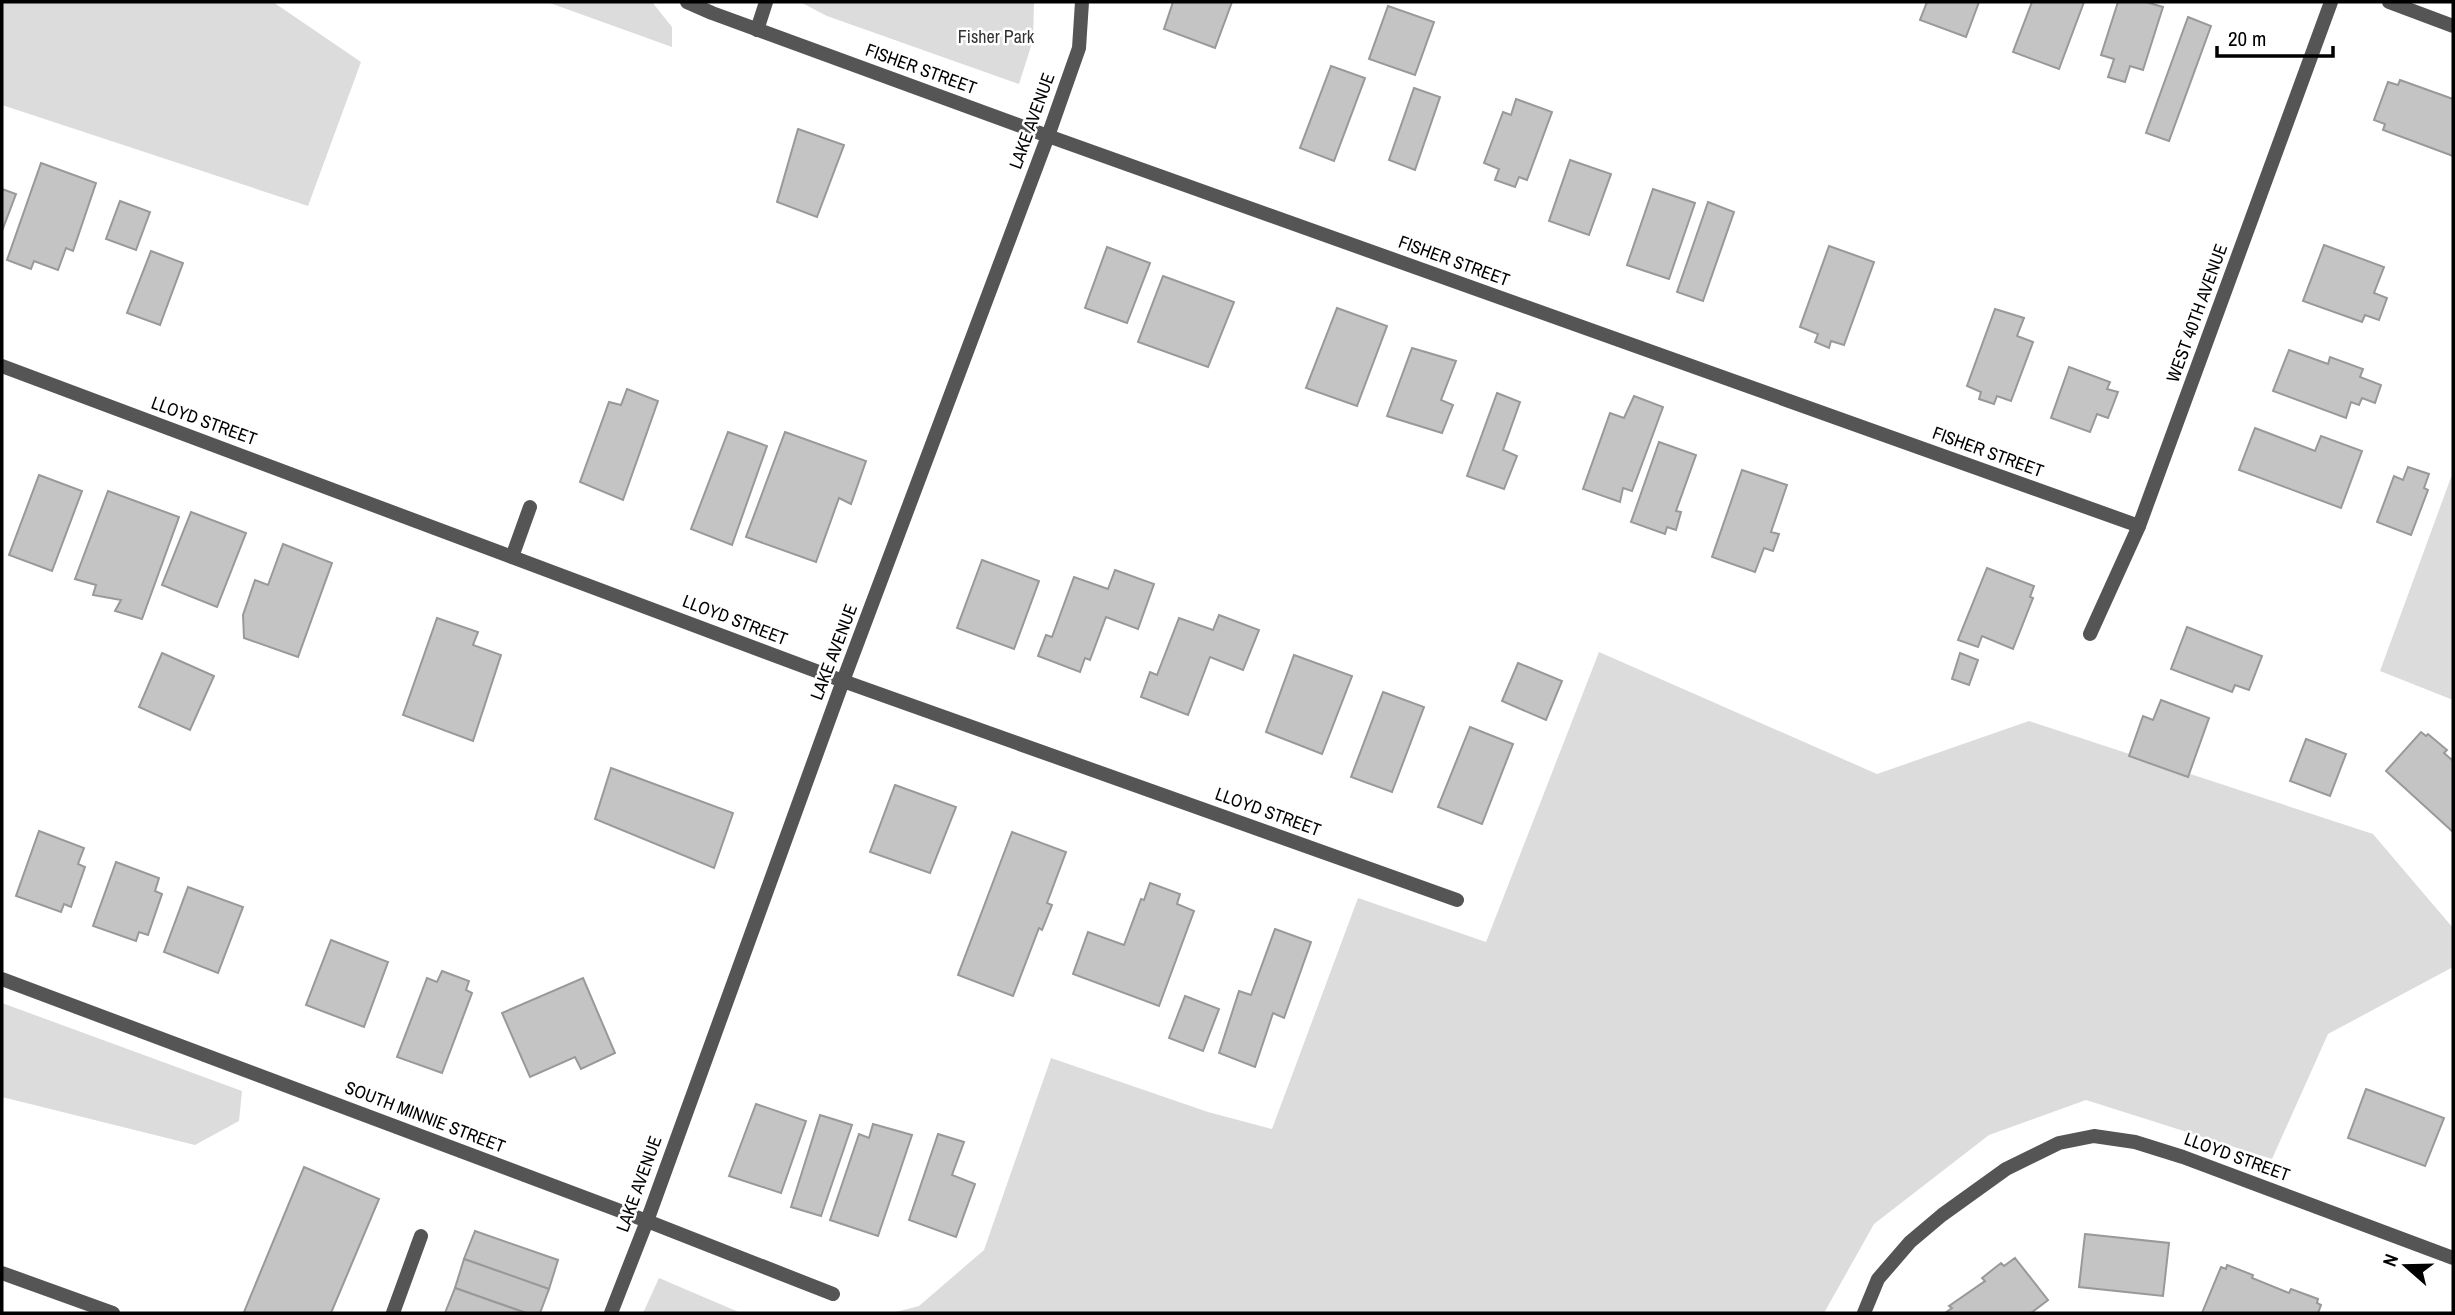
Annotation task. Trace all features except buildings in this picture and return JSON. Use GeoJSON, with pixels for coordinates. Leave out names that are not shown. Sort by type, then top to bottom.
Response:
{"type":"FeatureCollection","features":[{"type":"Feature","properties":{"kind":"street","name":"FISHER STREET"},"geometry":{"type":"LineString","coordinates":[[688,2],[757,30],[1048,136],[2139,526]]}},
{"type":"Feature","properties":{"kind":"street"},"geometry":{"type":"LineString","coordinates":[[757,30],[766,2]]}},
{"type":"Feature","properties":{"kind":"street","name":"LAKE AVENUE"},"geometry":{"type":"LineString","coordinates":[[611,1313],[843,681],[1048,136],[1079,48],[1082,2]]}},
{"type":"Feature","properties":{"kind":"street","name":"WEST 40TH AVENUE"},"geometry":{"type":"LineString","coordinates":[[2090,634],[2139,526],[2331,2]]}},
{"type":"Feature","properties":{"kind":"street"},"geometry":{"type":"LineString","coordinates":[[2389,2],[2453,26]]}},
{"type":"Feature","properties":{"kind":"street","name":"LLOYD STREET"},"geometry":{"type":"LineString","coordinates":[[2,366],[843,681],[1457,900]]}},
{"type":"Feature","properties":{"kind":"street"},"geometry":{"type":"LineString","coordinates":[[512,557],[530,508]]}},
{"type":"Feature","properties":{"kind":"street","name":"SOUTH MINNIE STREET"},"geometry":{"type":"LineString","coordinates":[[2,979],[647,1221],[833,1294]]}},
{"type":"Feature","properties":{"kind":"street","name":"LLOYD STREET"},"geometry":{"type":"LineString","coordinates":[[1864,1313],[1878,1279],[1910,1242],[1942,1215],[2006,1169],[2059,1143],[2094,1136],[2135,1142],[2183,1157],[2453,1258]]}},
{"type":"Feature","properties":{"kind":"street"},"geometry":{"type":"LineString","coordinates":[[393,1313],[421,1236]]}},
{"type":"Feature","properties":{"kind":"street"},"geometry":{"type":"LineString","coordinates":[[2,1273],[113,1313]]}},
{"type":"Feature","properties":{"kind":"green space"},"geometry":{"type":"Polygon","coordinates":[[[2,2],[273,2],[361,62],[308,206],[2,105],[2,2]]]}},
{"type":"Feature","properties":{"kind":"green space"},"geometry":{"type":"Polygon","coordinates":[[[547,2],[652,2],[672,27],[672,47],[547,2]]]}},
{"type":"Feature","properties":{"kind":"green space","name":"Fisher Park"},"geometry":{"type":"Polygon","coordinates":[[[1034,2],[1033,40],[1019,84],[827,16],[802,3],[1034,2]]]}},
{"type":"Feature","properties":{"kind":"green space"},"geometry":{"type":"Polygon","coordinates":[[[2453,472],[2453,700],[2380,671],[2453,472]]]}},
{"type":"Feature","properties":{"kind":"green space"},"geometry":{"type":"Polygon","coordinates":[[[1599,652],[1877,774],[2029,721],[2373,834],[2453,928],[2453,967],[2328,1034],[2272,1159],[2086,1100],[1989,1135],[1874,1224],[1824,1313],[892,1313],[919,1306],[984,1250],[1051,1058],[1208,1112],[1272,1129],[1358,898],[1486,942],[1599,652]]]}},
{"type":"Feature","properties":{"kind":"green space"},"geometry":{"type":"Polygon","coordinates":[[[2,1003],[242,1091],[239,1121],[195,1145],[2,1097],[2,1003]]]}},
{"type":"Feature","properties":{"kind":"green space"},"geometry":{"type":"Polygon","coordinates":[[[659,1278],[741,1313],[643,1313],[659,1278]]]}}]}
